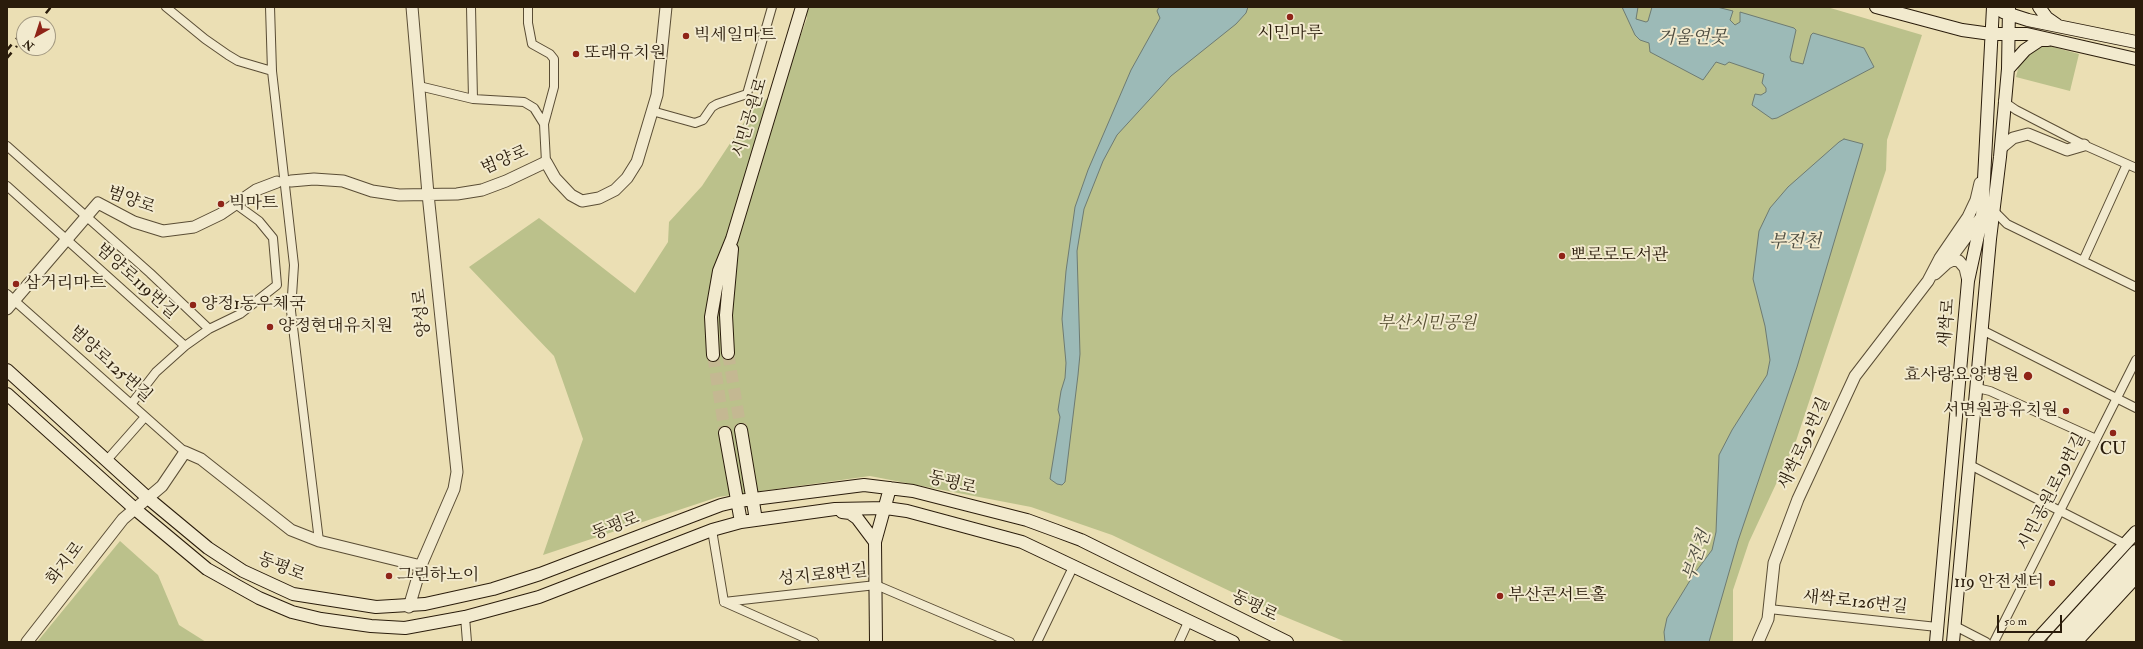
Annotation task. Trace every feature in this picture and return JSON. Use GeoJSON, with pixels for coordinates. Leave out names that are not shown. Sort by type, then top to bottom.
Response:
{"type":"FeatureCollection","features":[{"type":"Feature","properties":{"kind":"main road","name":"시민공원로"},"geometry":{"type":"LineString","coordinates":[[712,355],[711,317],[719,271],[732,239],[802,7]]}},
{"type":"Feature","properties":{"kind":"main road"},"geometry":{"type":"LineString","coordinates":[[1876,7],[1962,30],[1991,34],[2027,34],[2060,40],[2136,59]]}},
{"type":"Feature","properties":{"kind":"main road"},"geometry":{"type":"LineString","coordinates":[[2039,7],[2047,18],[2059,27]]}},
{"type":"Feature","properties":{"kind":"main road"},"geometry":{"type":"LineString","coordinates":[[1991,8],[2009,10],[2059,27],[2136,42]]}},
{"type":"Feature","properties":{"kind":"main road","name":"새싹로"},"geometry":{"type":"LineString","coordinates":[[1936,642],[1968,281],[1982,217],[1991,8]]}},
{"type":"Feature","properties":{"kind":"main road","name":"새싹로"},"geometry":{"type":"LineString","coordinates":[[1953,642],[1990,239],[2001,148],[2003,101],[2008,69],[2009,10]]}},
{"type":"Feature","properties":{"kind":"main road"},"geometry":{"type":"LineString","coordinates":[[2008,69],[2015,59],[2040,40],[2060,40]]}},
{"type":"Feature","properties":{"kind":"main road","name":"시민공원로"},"geometry":{"type":"LineString","coordinates":[[728,353],[726,316],[732,239]]}},
{"type":"Feature","properties":{"kind":"main road","name":"동평로"},"geometry":{"type":"LineString","coordinates":[[7,370],[149,499],[208,548],[243,571],[293,594],[376,607],[409,606],[493,589],[540,574],[714,508],[738,501],[864,485],[913,492],[982,508],[1057,531],[1095,547],[1287,642]]}},
{"type":"Feature","properties":{"kind":"main road","name":"동평로"},"geometry":{"type":"LineString","coordinates":[[7,394],[135,509],[207,569],[238,587],[292,612],[351,624],[405,628],[465,617],[539,597],[712,530],[741,522],[835,509],[886,508],[915,513],[1022,542],[1074,565],[1233,642]]}},
{"type":"Feature","properties":{"kind":"main road"},"geometry":{"type":"LineString","coordinates":[[741,430],[756,520]]}},
{"type":"Feature","properties":{"kind":"main road"},"geometry":{"type":"LineString","coordinates":[[725,433],[741,522]]}},
{"type":"Feature","properties":{"kind":"main road"},"geometry":{"type":"LineString","coordinates":[[876,642],[875,542],[886,508],[890,488]]}},
{"type":"Feature","properties":{"kind":"main road"},"geometry":{"type":"LineString","coordinates":[[835,509],[850,513],[857,518],[875,542]]}},
{"type":"Feature","properties":{"kind":"main road"},"geometry":{"type":"LineString","coordinates":[[2035,642],[2136,532]]}},
{"type":"Feature","properties":{"kind":"main road"},"geometry":{"type":"LineString","coordinates":[[2053,642],[2136,551]]}},
{"type":"Feature","properties":{"kind":"main road"},"geometry":{"type":"LineString","coordinates":[[2064,642],[2136,564]]}},
{"type":"Feature","properties":{"kind":"main road"},"geometry":{"type":"LineString","coordinates":[[2076,642],[2134,582]]}},
{"type":"Feature","properties":{"kind":"street"},"geometry":{"type":"LineString","coordinates":[[166,7],[204,39],[228,55],[238,60],[272,71]]}},
{"type":"Feature","properties":{"kind":"street"},"geometry":{"type":"LineString","coordinates":[[270,7],[272,71],[294,265],[291,311],[319,541]]}},
{"type":"Feature","properties":{"kind":"street","name":"양성로"},"geometry":{"type":"LineString","coordinates":[[409,606],[421,566],[454,489],[457,472],[428,194],[412,7]]}},
{"type":"Feature","properties":{"kind":"street"},"geometry":{"type":"LineString","coordinates":[[471,7],[473,99]]}},
{"type":"Feature","properties":{"kind":"street"},"geometry":{"type":"LineString","coordinates":[[528,7],[528,23],[532,44],[550,54],[554,59],[554,87],[544,124],[546,162]]}},
{"type":"Feature","properties":{"kind":"street","name":"범양로"},"geometry":{"type":"LineString","coordinates":[[291,181],[314,179],[343,181],[372,191],[392,194],[457,194],[482,190],[506,181],[546,162],[555,178],[570,196],[582,201],[599,198],[614,190],[627,178],[636,162],[657,95],[666,7]]}},
{"type":"Feature","properties":{"kind":"street"},"geometry":{"type":"LineString","coordinates":[[652,111],[695,123],[703,120],[712,107],[717,104],[747,94],[772,7]]}},
{"type":"Feature","properties":{"kind":"street"},"geometry":{"type":"LineString","coordinates":[[419,86],[473,99],[524,102],[534,108],[544,124]]}},
{"type":"Feature","properties":{"kind":"street"},"geometry":{"type":"LineString","coordinates":[[2003,101],[2016,110],[2084,145],[2136,168]]}},
{"type":"Feature","properties":{"kind":"street"},"geometry":{"type":"LineString","coordinates":[[2001,148],[2013,138],[2028,134],[2067,150],[2084,145]]}},
{"type":"Feature","properties":{"kind":"street"},"geometry":{"type":"LineString","coordinates":[[7,146],[87,216],[209,329]]}},
{"type":"Feature","properties":{"kind":"street","name":"새싹로92번길"},"geometry":{"type":"LineString","coordinates":[[1758,642],[1768,619],[1774,563],[1798,499],[1855,376],[1928,281],[1940,258],[1968,217],[1976,200],[1985,157]]}},
{"type":"Feature","properties":{"kind":"street"},"geometry":{"type":"LineString","coordinates":[[2083,261],[2128,164]]}},
{"type":"Feature","properties":{"kind":"street","name":"범양로"},"geometry":{"type":"LineString","coordinates":[[9,301],[67,239],[98,203],[134,222],[163,231],[194,227],[237,205],[256,190],[277,182]]}},
{"type":"Feature","properties":{"kind":"street","name":"범양로119번길"},"geometry":{"type":"LineString","coordinates":[[7,186],[185,346]]}},
{"type":"Feature","properties":{"kind":"street"},"geometry":{"type":"LineString","coordinates":[[237,205],[259,221],[273,238],[277,285]]}},
{"type":"Feature","properties":{"kind":"street"},"geometry":{"type":"LineString","coordinates":[[1994,211],[2007,224],[2136,287]]}},
{"type":"Feature","properties":{"kind":"street","name":"새싹로92번길"},"geometry":{"type":"LineString","coordinates":[[1928,281],[1948,263],[1982,217],[1994,211]]}},
{"type":"Feature","properties":{"kind":"street"},"geometry":{"type":"LineString","coordinates":[[1948,263],[1953,260],[1959,261],[1965,268],[1968,281]]}},
{"type":"Feature","properties":{"kind":"street"},"geometry":{"type":"LineString","coordinates":[[132,403],[156,372],[185,346],[209,329],[240,314],[277,285],[292,284]]}},
{"type":"Feature","properties":{"kind":"street","name":"범양로125번길"},"geometry":{"type":"LineString","coordinates":[[9,301],[132,403],[184,452]]}},
{"type":"Feature","properties":{"kind":"street"},"geometry":{"type":"LineString","coordinates":[[1982,330],[2136,408]]}},
{"type":"Feature","properties":{"kind":"street","name":"시민공원로19번길"},"geometry":{"type":"LineString","coordinates":[[1994,642],[2136,360]]}},
{"type":"Feature","properties":{"kind":"street"},"geometry":{"type":"LineString","coordinates":[[1977,388],[1990,391],[2096,439]]}},
{"type":"Feature","properties":{"kind":"street"},"geometry":{"type":"LineString","coordinates":[[107,460],[145,416]]}},
{"type":"Feature","properties":{"kind":"street"},"geometry":{"type":"LineString","coordinates":[[184,452],[201,459],[291,530],[319,541],[421,566]]}},
{"type":"Feature","properties":{"kind":"street","name":"화지로"},"geometry":{"type":"LineString","coordinates":[[27,642],[123,519],[149,499],[162,486],[184,452]]}},
{"type":"Feature","properties":{"kind":"street"},"geometry":{"type":"LineString","coordinates":[[1970,465],[2125,544]]}},
{"type":"Feature","properties":{"kind":"street"},"geometry":{"type":"LineString","coordinates":[[712,530],[724,602],[814,642]]}},
{"type":"Feature","properties":{"kind":"street"},"geometry":{"type":"LineString","coordinates":[[1037,642],[1074,565]]}},
{"type":"Feature","properties":{"kind":"street","name":"성지로8번길"},"geometry":{"type":"LineString","coordinates":[[724,602],[876,585],[1010,642]]}},
{"type":"Feature","properties":{"kind":"street","name":"새싹로126번길"},"geometry":{"type":"LineString","coordinates":[[1769,609],[1937,627]]}},
{"type":"Feature","properties":{"kind":"street"},"geometry":{"type":"LineString","coordinates":[[465,617],[467,642]]}},
{"type":"Feature","properties":{"kind":"street"},"geometry":{"type":"LineString","coordinates":[[1179,642],[1189,620]]}},
{"type":"Feature","properties":{"kind":"street"},"geometry":{"type":"LineString","coordinates":[[1955,626],[1986,642]]}},
{"type":"Feature","properties":{"kind":"green space","name":"부산시민공원"},"geometry":{"type":"Polygon","coordinates":[[[803,7],[1827,7],[1922,35],[1887,140],[1886,170],[1796,441],[1749,542],[1733,590],[1733,642],[1346,642],[1278,614],[1112,535],[1031,507],[870,476],[718,497],[543,555],[583,439],[554,356],[469,267],[539,218],[635,293],[668,242],[669,222],[702,186],[752,110],[782,87],[807,18],[803,7]]]}},
{"type":"Feature","properties":{"kind":"green space"},"geometry":{"type":"Polygon","coordinates":[[[2042,44],[2079,54],[2070,91],[2016,77],[2020,61],[2042,44]]]}},
{"type":"Feature","properties":{"kind":"green space"},"geometry":{"type":"Polygon","coordinates":[[[120,541],[158,575],[179,625],[206,642],[37,642],[120,541]]]}},
{"type":"Feature","properties":{"kind":"water"},"geometry":{"type":"Polygon","coordinates":[[[1159,7],[1248,7],[1246,13],[1236,24],[1171,76],[1117,135],[1103,161],[1084,209],[1077,251],[1080,354],[1065,482],[1062,485],[1057,484],[1050,479],[1060,417],[1058,410],[1065,378],[1066,363],[1062,319],[1066,271],[1075,207],[1088,170],[1131,70],[1160,18],[1157,11],[1159,7]]]}},
{"type":"Feature","properties":{"kind":"water","name":"거울연못"},"geometry":{"type":"Polygon","coordinates":[[[1622,7],[1638,7],[1636,19],[1646,22],[1648,21],[1652,7],[1717,7],[1733,11],[1730,20],[1735,25],[1740,22],[1740,12],[1794,28],[1796,30],[1790,57],[1791,61],[1803,64],[1811,35],[1813,33],[1864,48],[1874,67],[1777,118],[1772,119],[1752,105],[1755,94],[1761,95],[1766,92],[1766,88],[1762,83],[1764,74],[1729,62],[1725,65],[1716,62],[1703,80],[1650,52],[1649,43],[1640,40],[1635,35],[1622,7]]]}},
{"type":"Feature","properties":{"kind":"water","name":"부전천"},"geometry":{"type":"Polygon","coordinates":[[[1844,139],[1863,144],[1862,148],[1797,367],[1738,541],[1709,642],[1665,642],[1664,632],[1667,618],[1694,574],[1712,550],[1716,532],[1719,455],[1732,430],[1767,375],[1770,360],[1765,326],[1753,279],[1759,231],[1770,208],[1788,187],[1844,139]]]}},
{"type":"Feature","properties":{"kind":"tunnel"},"geometry":{"type":"LineString","coordinates":[[728,353],[741,430]]}},
{"type":"Feature","properties":{"kind":"tunnel"},"geometry":{"type":"LineString","coordinates":[[713,355],[725,433]]}},
{"type":"Feature","properties":{"kind":"railway"},"geometry":{"type":"LineString","coordinates":[[44,16],[51,7]]}},
{"type":"Feature","properties":{"kind":"railway"},"geometry":{"type":"LineString","coordinates":[[7,50],[16,39]]}},
{"type":"Feature","properties":{"kind":"railway"},"geometry":{"type":"LineString","coordinates":[[7,58],[16,47]]}},
{"type":"Feature","properties":{"kind":"place","name":"시민마루"},"geometry":{"type":"Point","coordinates":[1290,17]}},
{"type":"Feature","properties":{"kind":"place","name":"빅세일마트"},"geometry":{"type":"Point","coordinates":[686,36]}},
{"type":"Feature","properties":{"kind":"place","name":"또래유치원"},"geometry":{"type":"Point","coordinates":[576,54]}},
{"type":"Feature","properties":{"kind":"place","name":"빅마트"},"geometry":{"type":"Point","coordinates":[221,204]}},
{"type":"Feature","properties":{"kind":"place","name":"뽀로로도서관"},"geometry":{"type":"Point","coordinates":[1562,256]}},
{"type":"Feature","properties":{"kind":"place","name":"삼거리마트"},"geometry":{"type":"Point","coordinates":[16,284]}},
{"type":"Feature","properties":{"kind":"place","name":"양정1동우체국"},"geometry":{"type":"Point","coordinates":[193,305]}},
{"type":"Feature","properties":{"kind":"place","name":"양정현대유치원"},"geometry":{"type":"Point","coordinates":[270,327]}},
{"type":"Feature","properties":{"kind":"place","name":"효사랑요양병원"},"geometry":{"type":"Point","coordinates":[2028,376]}},
{"type":"Feature","properties":{"kind":"place","name":"서면원광유치원"},"geometry":{"type":"Point","coordinates":[2066,411]}},
{"type":"Feature","properties":{"kind":"place","name":"CU"},"geometry":{"type":"Point","coordinates":[2113,433]}},
{"type":"Feature","properties":{"kind":"place","name":"그린하노이"},"geometry":{"type":"Point","coordinates":[389,576]}},
{"type":"Feature","properties":{"kind":"place","name":"119 안전센터"},"geometry":{"type":"Point","coordinates":[2052,583]}},
{"type":"Feature","properties":{"kind":"place","name":"부산콘서트홀"},"geometry":{"type":"Point","coordinates":[1500,596]}}]}
